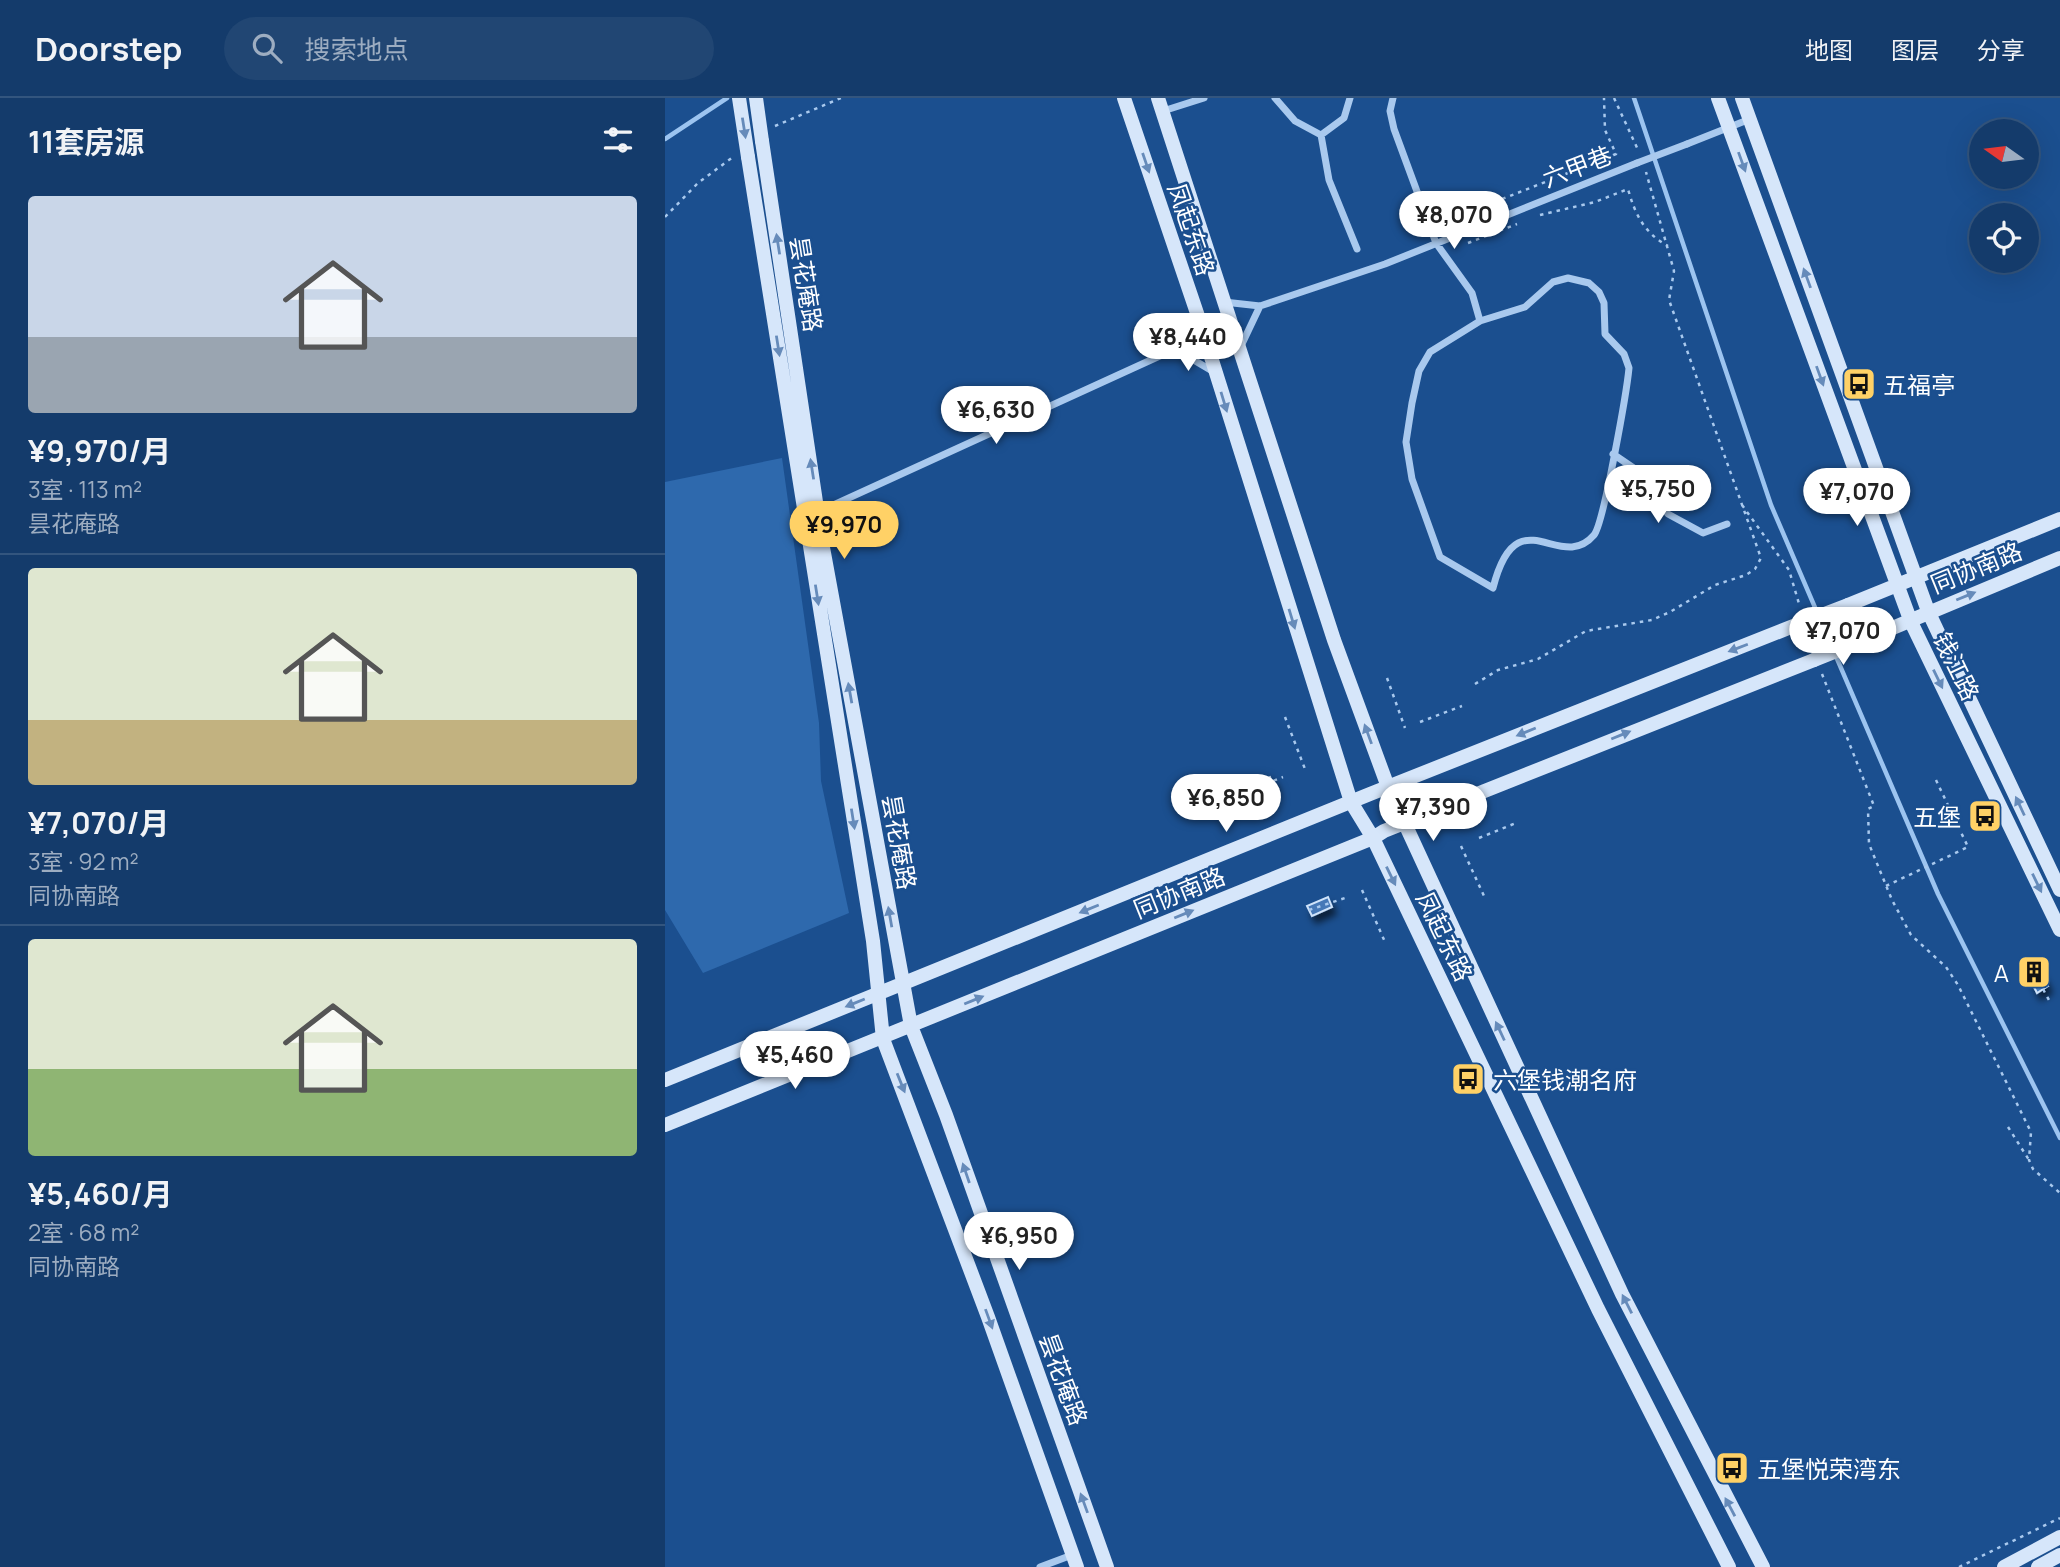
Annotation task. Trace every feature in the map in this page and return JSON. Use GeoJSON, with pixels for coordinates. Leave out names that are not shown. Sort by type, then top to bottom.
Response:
{"type":"FeatureCollection","features":[{"type":"Feature","properties":{"kind":"main road","name":"昙花庵路"},"geometry":{"type":"LineString","coordinates":[[739,98],[812,515],[911,1026],[946,1115],[1107,1567]]}},
{"type":"Feature","properties":{"kind":"main road","name":"昙花庵路"},"geometry":{"type":"LineString","coordinates":[[756,98],[883,1039],[974,1279],[1075,1561]]}},
{"type":"Feature","properties":{"kind":"main road","name":"凤起东路"},"geometry":{"type":"LineString","coordinates":[[1124,98],[1200,322],[1351,802],[1373,838],[1598,1308],[1728,1567]]}},
{"type":"Feature","properties":{"kind":"main road","name":"钱江路"},"geometry":{"type":"LineString","coordinates":[[1718,98],[1911,622],[2060,930]]}},
{"type":"Feature","properties":{"kind":"main road","name":"钱江路"},"geometry":{"type":"LineString","coordinates":[[1742,98],[1928,611],[2060,890]]}},
{"type":"Feature","properties":{"kind":"main road","name":"凤起东路"},"geometry":{"type":"LineString","coordinates":[[1160,105],[1334,640],[1388,787],[1622,1294],[1763,1567]]}},
{"type":"Feature","properties":{"kind":"main road","name":"同协南路"},"geometry":{"type":"LineString","coordinates":[[665,1080],[1388,787],[1805,628],[1848,605],[2060,519]]}},
{"type":"Feature","properties":{"kind":"main road","name":"同协南路"},"geometry":{"type":"LineString","coordinates":[[665,1125],[883,1039],[1373,838],[1404,822],[1817,662],[1911,622],[1928,611],[2060,558]]}},
{"type":"Feature","properties":{"kind":"main road"},"geometry":{"type":"LineString","coordinates":[[2004,1567],[2060,1538]]}},
{"type":"Feature","properties":{"kind":"main road"},"geometry":{"type":"LineString","coordinates":[[2038,1567],[2060,1555]]}},
{"type":"Feature","properties":{"kind":"street"},"geometry":{"type":"LineString","coordinates":[[1160,105],[1204,98]]}},
{"type":"Feature","properties":{"kind":"street"},"geometry":{"type":"LineString","coordinates":[[1275,98],[1280,100],[1295,121],[1321,135]]}},
{"type":"Feature","properties":{"kind":"street"},"geometry":{"type":"LineString","coordinates":[[1321,135],[1344,118],[1350,98]]}},
{"type":"Feature","properties":{"kind":"street"},"geometry":{"type":"LineString","coordinates":[[1392,98],[1390,111],[1394,129],[1430,229],[1436,243],[1472,293],[1480,321]]}},
{"type":"Feature","properties":{"kind":"street","name":"六甲巷"},"geometry":{"type":"LineString","coordinates":[[1222,302],[1260,306],[1436,243],[1750,119]]}},
{"type":"Feature","properties":{"kind":"street"},"geometry":{"type":"LineString","coordinates":[[1321,135],[1329,180],[1357,249]]}},
{"type":"Feature","properties":{"kind":"street"},"geometry":{"type":"LineString","coordinates":[[1578,280],[1589,283],[1599,292],[1604,303],[1605,334],[1624,354],[1629,368],[1599,524],[1594,535],[1580,545],[1517,542],[1507,549],[1499,562],[1493,588],[1440,557],[1412,479],[1406,442],[1419,371],[1430,352],[1480,321],[1525,307],[1553,282],[1578,280]]}},
{"type":"Feature","properties":{"kind":"street"},"geometry":{"type":"LineString","coordinates":[[1238,351],[1260,306]]}},
{"type":"Feature","properties":{"kind":"street"},"geometry":{"type":"LineString","coordinates":[[812,515],[1175,349],[1200,322]]}},
{"type":"Feature","properties":{"kind":"street"},"geometry":{"type":"LineString","coordinates":[[1175,349],[1216,373]]}},
{"type":"Feature","properties":{"kind":"street"},"geometry":{"type":"LineString","coordinates":[[1613,454],[1635,469],[1668,514],[1703,533],[1727,524]]}},
{"type":"Feature","properties":{"kind":"street"},"geometry":{"type":"LineString","coordinates":[[1040,1567],[1075,1561]]}},
{"type":"Feature","properties":{"kind":"path"},"geometry":{"type":"LineString","coordinates":[[1430,229],[1616,154],[1605,130],[1604,98]]}},
{"type":"Feature","properties":{"kind":"path"},"geometry":{"type":"LineString","coordinates":[[1475,684],[1498,670],[1538,659],[1586,631],[1652,620],[1683,606],[1715,585],[1755,569],[1761,558],[1669,300],[1674,271],[1668,246],[1641,162],[1614,98]]}},
{"type":"Feature","properties":{"kind":"path"},"geometry":{"type":"LineString","coordinates":[[1539,215],[1595,202],[1628,189],[1639,220],[1657,240],[1668,246]]}},
{"type":"Feature","properties":{"kind":"path"},"geometry":{"type":"LineString","coordinates":[[1465,244],[1526,220]]}},
{"type":"Feature","properties":{"kind":"path"},"geometry":{"type":"LineString","coordinates":[[1738,499],[1789,570],[1801,608]]}},
{"type":"Feature","properties":{"kind":"path"},"geometry":{"type":"LineString","coordinates":[[1805,628],[1874,806],[1868,808],[1869,844],[1886,886],[1911,935],[1946,967],[1958,985],[2031,1132],[2029,1160]]}},
{"type":"Feature","properties":{"kind":"path"},"geometry":{"type":"LineString","coordinates":[[1387,678],[1405,728]]}},
{"type":"Feature","properties":{"kind":"path"},"geometry":{"type":"LineString","coordinates":[[1420,722],[1462,706]]}},
{"type":"Feature","properties":{"kind":"path"},"geometry":{"type":"LineString","coordinates":[[1285,717],[1305,769]]}},
{"type":"Feature","properties":{"kind":"path"},"geometry":{"type":"LineString","coordinates":[[1250,790],[1283,777]]}},
{"type":"Feature","properties":{"kind":"path"},"geometry":{"type":"LineString","coordinates":[[1886,886],[1968,846],[1935,778]]}},
{"type":"Feature","properties":{"kind":"path"},"geometry":{"type":"LineString","coordinates":[[1479,838],[1516,823]]}},
{"type":"Feature","properties":{"kind":"path"},"geometry":{"type":"LineString","coordinates":[[1461,846],[1484,896]]}},
{"type":"Feature","properties":{"kind":"path"},"geometry":{"type":"LineString","coordinates":[[1362,890],[1385,942]]}},
{"type":"Feature","properties":{"kind":"path"},"geometry":{"type":"LineString","coordinates":[[1309,910],[1348,897]]}},
{"type":"Feature","properties":{"kind":"path"},"geometry":{"type":"LineString","coordinates":[[2031,967],[2050,1002]]}},
{"type":"Feature","properties":{"kind":"path"},"geometry":{"type":"LineString","coordinates":[[2008,1127],[2033,1169],[2060,1194]]}},
{"type":"Feature","properties":{"kind":"path"},"geometry":{"type":"LineString","coordinates":[[1959,1567],[2060,1518]]}},
{"type":"Feature","properties":{"kind":"shaded area"},"geometry":{"type":"Polygon","coordinates":[[[782,458],[819,723],[821,781],[849,913],[703,973],[665,910],[665,482],[782,458]]]}},
{"type":"Feature","properties":{"kind":"building"},"geometry":{"type":"Polygon","coordinates":[[[1270,777],[1274,788],[1252,796],[1248,785],[1270,777]]]}},
{"type":"Feature","properties":{"kind":"building"},"geometry":{"type":"Polygon","coordinates":[[[1328,897],[1332,907],[1312,916],[1307,906],[1328,897]]]}},
{"type":"Feature","properties":{"kind":"building","name":"A"},"geometry":{"type":"Polygon","coordinates":[[[2034,959],[2048,986],[2037,993],[2023,965],[2034,959]]]}},
{"type":"Feature","properties":{"kind":"waterway"},"geometry":{"type":"LineString","coordinates":[[665,139],[727,98]]}},
{"type":"Feature","properties":{"kind":"waterway"},"geometry":{"type":"LineString","coordinates":[[1634,98],[1771,505],[1938,894],[2060,1138]]}},
{"type":"Feature","properties":{"kind":"place","name":"五福亭"},"geometry":{"type":"Point","coordinates":[1859,384]}},
{"type":"Feature","properties":{"kind":"place","name":"五堡"},"geometry":{"type":"Point","coordinates":[1985,816]}},
{"type":"Feature","properties":{"kind":"place","name":"A"},"geometry":{"type":"Point","coordinates":[2034,972]}},
{"type":"Feature","properties":{"kind":"place","name":"六堡钱潮名府"},"geometry":{"type":"Point","coordinates":[1468,1079]}},
{"type":"Feature","properties":{"kind":"place","name":"五堡悦荣湾东"},"geometry":{"type":"Point","coordinates":[1732,1468]}}]}
